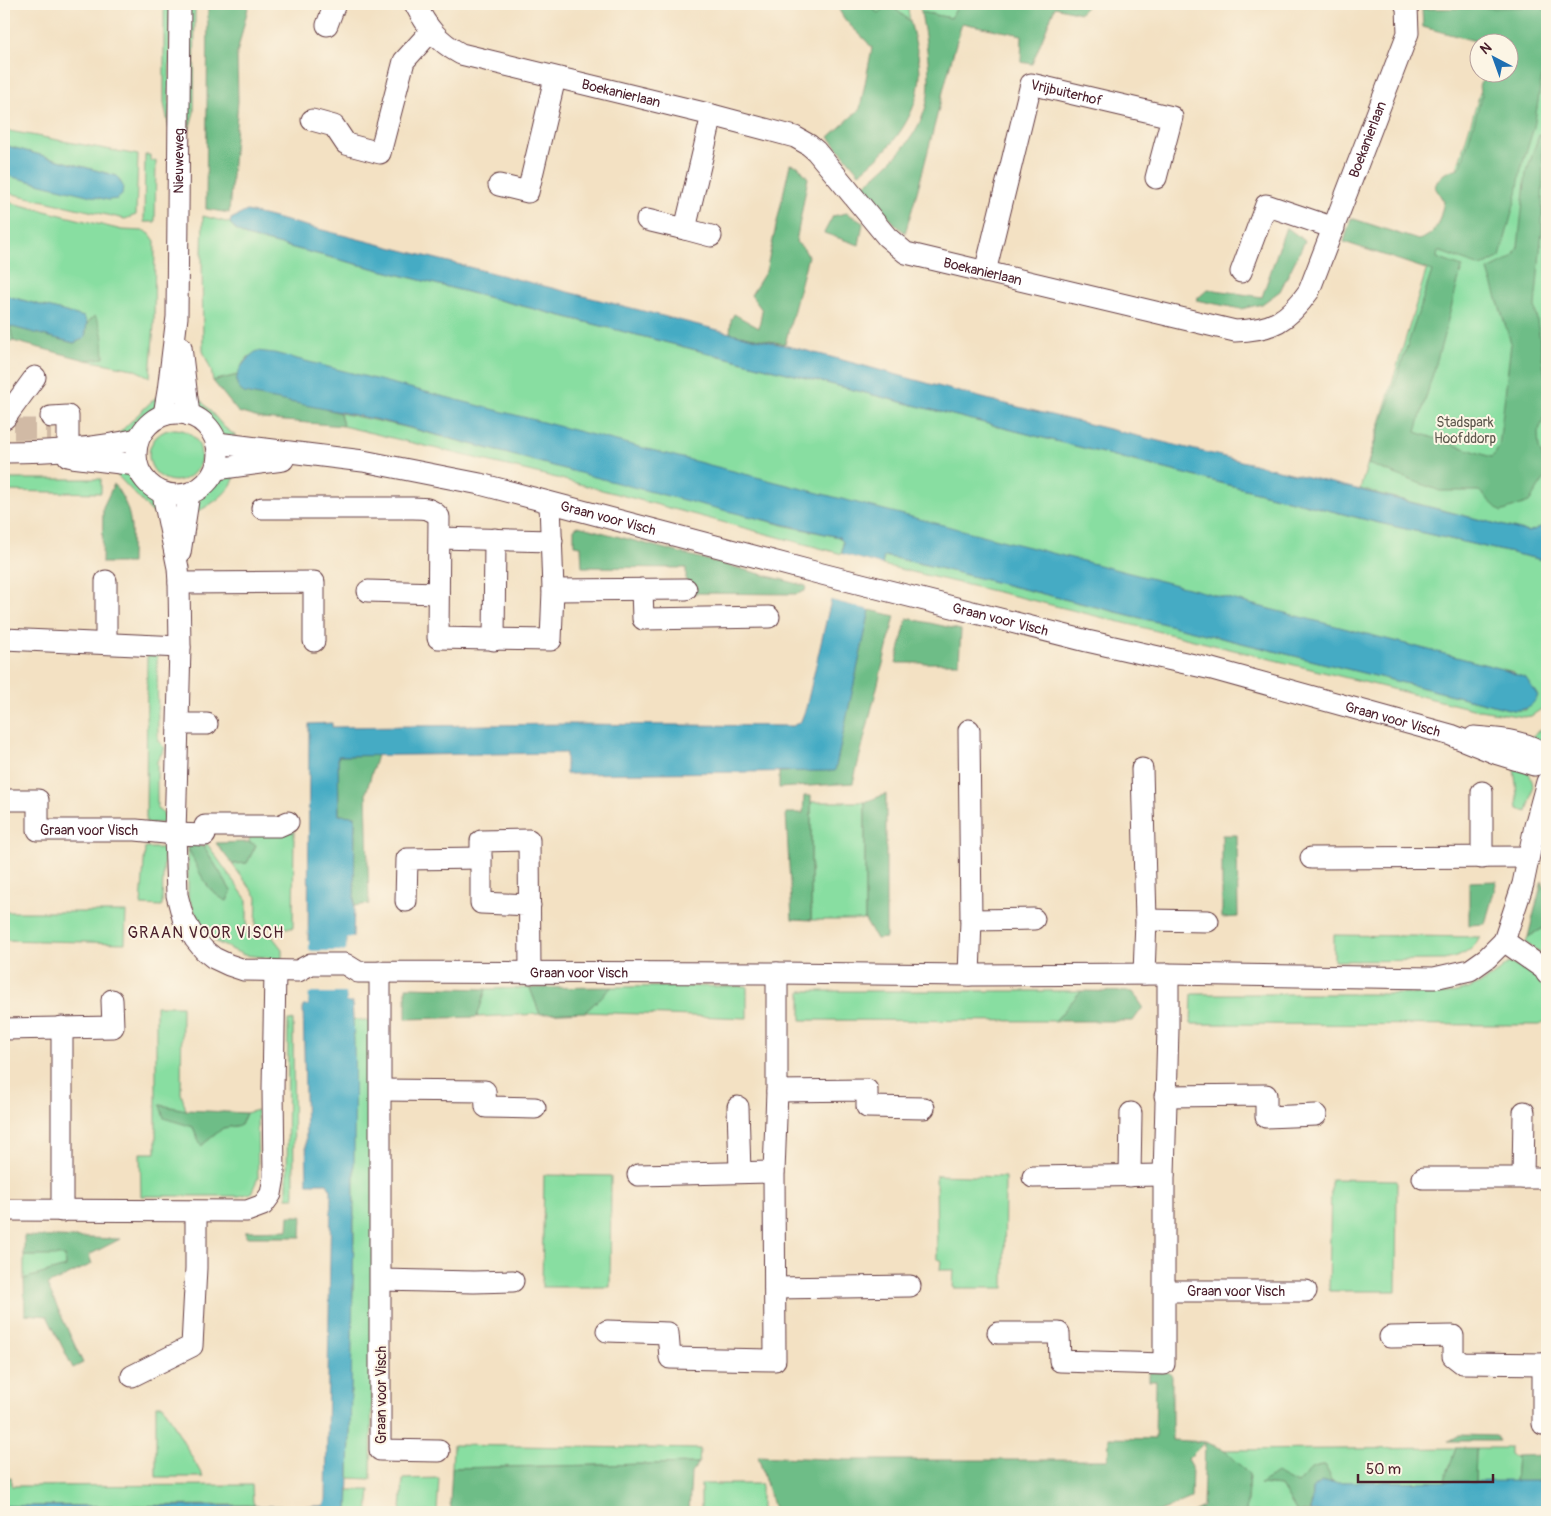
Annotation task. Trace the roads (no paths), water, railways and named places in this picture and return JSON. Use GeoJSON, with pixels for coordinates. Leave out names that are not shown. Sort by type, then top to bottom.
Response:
{"type":"FeatureCollection","features":[{"type":"Feature","properties":{"kind":"street","name":"Nieuweweg"},"geometry":{"type":"LineString","coordinates":[[164,415],[177,317],[180,4]]}},
{"type":"Feature","properties":{"kind":"street"},"geometry":{"type":"LineString","coordinates":[[327,25],[335,4]]}},
{"type":"Feature","properties":{"kind":"street","name":"Boekanierlaan"},"geometry":{"type":"LineString","coordinates":[[415,4],[431,31],[448,46],[461,54],[795,137],[809,145],[887,237],[906,253],[1235,331],[1256,330],[1281,321],[1297,308],[1309,292],[1408,33],[1407,7],[1405,4]]}},
{"type":"Feature","properties":{"kind":"street"},"geometry":{"type":"LineString","coordinates":[[312,120],[334,126],[346,144],[380,153],[404,61],[431,31]]}},
{"type":"Feature","properties":{"kind":"street"},"geometry":{"type":"LineString","coordinates":[[499,185],[536,194],[555,78]]}},
{"type":"Feature","properties":{"kind":"street","name":"Vrijbuiterhof"},"geometry":{"type":"LineString","coordinates":[[985,272],[1031,84],[1172,117],[1156,178]]}},
{"type":"Feature","properties":{"kind":"street"},"geometry":{"type":"LineString","coordinates":[[684,229],[712,115]]}},
{"type":"Feature","properties":{"kind":"street"},"geometry":{"type":"LineString","coordinates":[[1241,272],[1266,205],[1334,228]]}},
{"type":"Feature","properties":{"kind":"street"},"geometry":{"type":"LineString","coordinates":[[646,220],[711,236]]}},
{"type":"Feature","properties":{"kind":"street","name":"Nieuweweg"},"geometry":{"type":"LineString","coordinates":[[177,317],[190,414]]}},
{"type":"Feature","properties":{"kind":"street"},"geometry":{"type":"LineString","coordinates":[[35,377],[9,423],[4,452],[42,452],[61,436],[113,444],[138,439]]}},
{"type":"Feature","properties":{"kind":"street"},"geometry":{"type":"LineString","coordinates":[[176,412],[190,414],[202,421],[211,431],[217,443],[218,457],[216,469],[210,480],[190,494],[177,496],[163,494],[151,488],[142,478],[136,465],[135,451],[138,439],[144,428],[153,420],[176,412]]}},
{"type":"Feature","properties":{"kind":"street"},"geometry":{"type":"LineString","coordinates":[[61,436],[136,465]]}},
{"type":"Feature","properties":{"kind":"street","name":"Graan voor Visch"},"geometry":{"type":"LineString","coordinates":[[217,443],[363,460],[446,476],[1087,641],[1212,669],[1451,735],[1498,754],[1534,765],[1547,762]]}},
{"type":"Feature","properties":{"kind":"street","name":"Graan voor Visch"},"geometry":{"type":"LineString","coordinates":[[216,469],[318,456]]}},
{"type":"Feature","properties":{"kind":"street","name":"Graan voor Visch"},"geometry":{"type":"LineString","coordinates":[[163,494],[178,576]]}},
{"type":"Feature","properties":{"kind":"street","name":"Graan voor Visch"},"geometry":{"type":"LineString","coordinates":[[190,494],[184,519],[178,576],[180,647],[175,834],[178,906],[195,939],[214,958],[244,970],[298,971],[311,978],[337,979],[346,979],[358,972],[1168,974],[1434,978],[1470,970],[1487,958],[1504,941],[1523,884],[1547,782]]}},
{"type":"Feature","properties":{"kind":"street","name":"Graan voor Visch"},"geometry":{"type":"LineString","coordinates":[[262,508],[428,508],[439,517],[438,638],[551,640],[553,590],[550,503]]}},
{"type":"Feature","properties":{"kind":"street"},"geometry":{"type":"LineString","coordinates":[[440,538],[552,541]]}},
{"type":"Feature","properties":{"kind":"street"},"geometry":{"type":"LineString","coordinates":[[494,640],[495,539]]}},
{"type":"Feature","properties":{"kind":"street"},"geometry":{"type":"LineString","coordinates":[[178,576],[314,582],[314,640]]}},
{"type":"Feature","properties":{"kind":"street"},"geometry":{"type":"LineString","coordinates":[[106,581],[106,642]]}},
{"type":"Feature","properties":{"kind":"street"},"geometry":{"type":"LineString","coordinates":[[642,589],[643,619],[769,617]]}},
{"type":"Feature","properties":{"kind":"street"},"geometry":{"type":"LineString","coordinates":[[553,590],[686,589]]}},
{"type":"Feature","properties":{"kind":"street"},"geometry":{"type":"LineString","coordinates":[[368,591],[438,592]]}},
{"type":"Feature","properties":{"kind":"street"},"geometry":{"type":"LineString","coordinates":[[4,639],[106,642],[180,647]]}},
{"type":"Feature","properties":{"kind":"street"},"geometry":{"type":"LineString","coordinates":[[179,724],[207,724]]}},
{"type":"Feature","properties":{"kind":"street"},"geometry":{"type":"LineString","coordinates":[[969,975],[971,920],[970,730]]}},
{"type":"Feature","properties":{"kind":"street","name":"Graan voor Visch"},"geometry":{"type":"LineString","coordinates":[[1451,735],[1503,740],[1540,750],[1547,756]]}},
{"type":"Feature","properties":{"kind":"street"},"geometry":{"type":"LineString","coordinates":[[1142,769],[1146,920],[1144,974]]}},
{"type":"Feature","properties":{"kind":"street"},"geometry":{"type":"LineString","coordinates":[[1482,792],[1482,858]]}},
{"type":"Feature","properties":{"kind":"street","name":"Graan voor Visch"},"geometry":{"type":"LineString","coordinates":[[4,800],[38,800],[38,830],[136,830],[175,834],[205,830],[279,826],[288,822]]}},
{"type":"Feature","properties":{"kind":"street"},"geometry":{"type":"LineString","coordinates":[[530,905],[480,903],[481,840],[529,840],[530,905],[530,973]]}},
{"type":"Feature","properties":{"kind":"street"},"geometry":{"type":"LineString","coordinates":[[1311,858],[1528,857]]}},
{"type":"Feature","properties":{"kind":"street"},"geometry":{"type":"LineString","coordinates":[[406,901],[407,859],[481,858]]}},
{"type":"Feature","properties":{"kind":"street"},"geometry":{"type":"LineString","coordinates":[[971,920],[1034,919]]}},
{"type":"Feature","properties":{"kind":"street"},"geometry":{"type":"LineString","coordinates":[[1146,920],[1208,921]]}},
{"type":"Feature","properties":{"kind":"street"},"geometry":{"type":"LineString","coordinates":[[1504,941],[1544,969],[1547,974]]}},
{"type":"Feature","properties":{"kind":"street"},"geometry":{"type":"LineString","coordinates":[[4,1210],[248,1211],[263,1205],[271,1194],[274,1177],[275,971]]}},
{"type":"Feature","properties":{"kind":"street","name":"Graan voor Visch"},"geometry":{"type":"LineString","coordinates":[[380,972],[380,1450],[439,1451]]}},
{"type":"Feature","properties":{"kind":"street"},"geometry":{"type":"LineString","coordinates":[[607,1331],[668,1332],[670,1358],[775,1360],[774,1172],[777,1091],[777,973]]}},
{"type":"Feature","properties":{"kind":"street"},"geometry":{"type":"LineString","coordinates":[[998,1333],[1059,1333],[1060,1361],[1164,1364],[1164,1176],[1168,974]]}},
{"type":"Feature","properties":{"kind":"street"},"geometry":{"type":"LineString","coordinates":[[4,1030],[113,1027],[112,1000]]}},
{"type":"Feature","properties":{"kind":"street"},"geometry":{"type":"LineString","coordinates":[[62,1027],[62,1211]]}},
{"type":"Feature","properties":{"kind":"street"},"geometry":{"type":"LineString","coordinates":[[381,1090],[486,1091],[486,1107],[535,1108]]}},
{"type":"Feature","properties":{"kind":"street"},"geometry":{"type":"LineString","coordinates":[[777,1091],[867,1090],[867,1107],[924,1108]]}},
{"type":"Feature","properties":{"kind":"street"},"geometry":{"type":"LineString","coordinates":[[1165,1096],[1266,1095],[1266,1117],[1316,1115]]}},
{"type":"Feature","properties":{"kind":"street"},"geometry":{"type":"LineString","coordinates":[[738,1107],[740,1172]]}},
{"type":"Feature","properties":{"kind":"street"},"geometry":{"type":"LineString","coordinates":[[1523,1178],[1524,1112]]}},
{"type":"Feature","properties":{"kind":"street"},"geometry":{"type":"LineString","coordinates":[[1130,1176],[1131,1113]]}},
{"type":"Feature","properties":{"kind":"street"},"geometry":{"type":"LineString","coordinates":[[638,1175],[774,1172]]}},
{"type":"Feature","properties":{"kind":"street"},"geometry":{"type":"LineString","coordinates":[[1034,1177],[1164,1176]]}},
{"type":"Feature","properties":{"kind":"street"},"geometry":{"type":"LineString","coordinates":[[1423,1178],[1547,1178]]}},
{"type":"Feature","properties":{"kind":"street"},"geometry":{"type":"LineString","coordinates":[[132,1376],[192,1346],[196,1268],[196,1212]]}},
{"type":"Feature","properties":{"kind":"street"},"geometry":{"type":"LineString","coordinates":[[381,1280],[513,1281]]}},
{"type":"Feature","properties":{"kind":"street"},"geometry":{"type":"LineString","coordinates":[[774,1288],[910,1286]]}},
{"type":"Feature","properties":{"kind":"street","name":"Graan voor Visch"},"geometry":{"type":"LineString","coordinates":[[1165,1292],[1306,1291]]}},
{"type":"Feature","properties":{"kind":"street"},"geometry":{"type":"LineString","coordinates":[[1390,1337],[1453,1336],[1453,1356],[1462,1363],[1545,1364],[1543,1424]]}},
{"type":"Feature","properties":{"kind":"water"},"geometry":{"type":"Polygon","coordinates":[[[4,145],[117,176],[123,186],[122,195],[117,199],[108,200],[4,175],[4,145]]]}},
{"type":"Feature","properties":{"kind":"water"},"geometry":{"type":"Polygon","coordinates":[[[247,211],[799,349],[1002,403],[1528,532],[1541,527],[1547,519],[1547,561],[1375,522],[246,236],[236,230],[230,223],[231,219],[247,211]]]}},
{"type":"Feature","properties":{"kind":"water"},"geometry":{"type":"Polygon","coordinates":[[[4,295],[84,317],[87,323],[85,338],[74,343],[4,325],[4,295]]]}},
{"type":"Feature","properties":{"kind":"water"},"geometry":{"type":"Polygon","coordinates":[[[257,351],[274,353],[1499,668],[1526,678],[1538,696],[1528,708],[1513,710],[918,563],[884,556],[882,565],[842,554],[843,542],[839,537],[675,498],[403,426],[244,393],[239,388],[237,377],[243,364],[257,351]]]}},
{"type":"Feature","properties":{"kind":"water"},"geometry":{"type":"Polygon","coordinates":[[[831,600],[870,610],[835,771],[566,774],[566,753],[338,756],[339,815],[355,816],[353,938],[347,939],[347,1002],[352,1002],[354,1041],[353,1293],[348,1512],[4,1512],[4,1506],[320,1506],[324,1505],[326,1501],[331,1190],[327,1183],[307,1183],[303,1006],[308,1005],[309,724],[332,723],[332,727],[567,724],[793,726],[801,721],[806,708],[831,600]]]}},
{"type":"Feature","properties":{"kind":"water"},"geometry":{"type":"Polygon","coordinates":[[[1547,1481],[1547,1512],[1311,1512],[1312,1489],[1322,1482],[1547,1481]]]}},
{"type":"Feature","properties":{"kind":"tunnel"},"geometry":{"type":"LineString","coordinates":[[14,429],[51,429]]}},
{"type":"Feature","properties":{"kind":"district","name":"GRAAN VOOR VISCH"},"geometry":{"type":"Point","coordinates":[206,932]}},
{"type":"Feature","properties":{"kind":"park label","name":"Stadspark Hoofddorp"},"geometry":{"type":"Point","coordinates":[1465,430]}}]}
